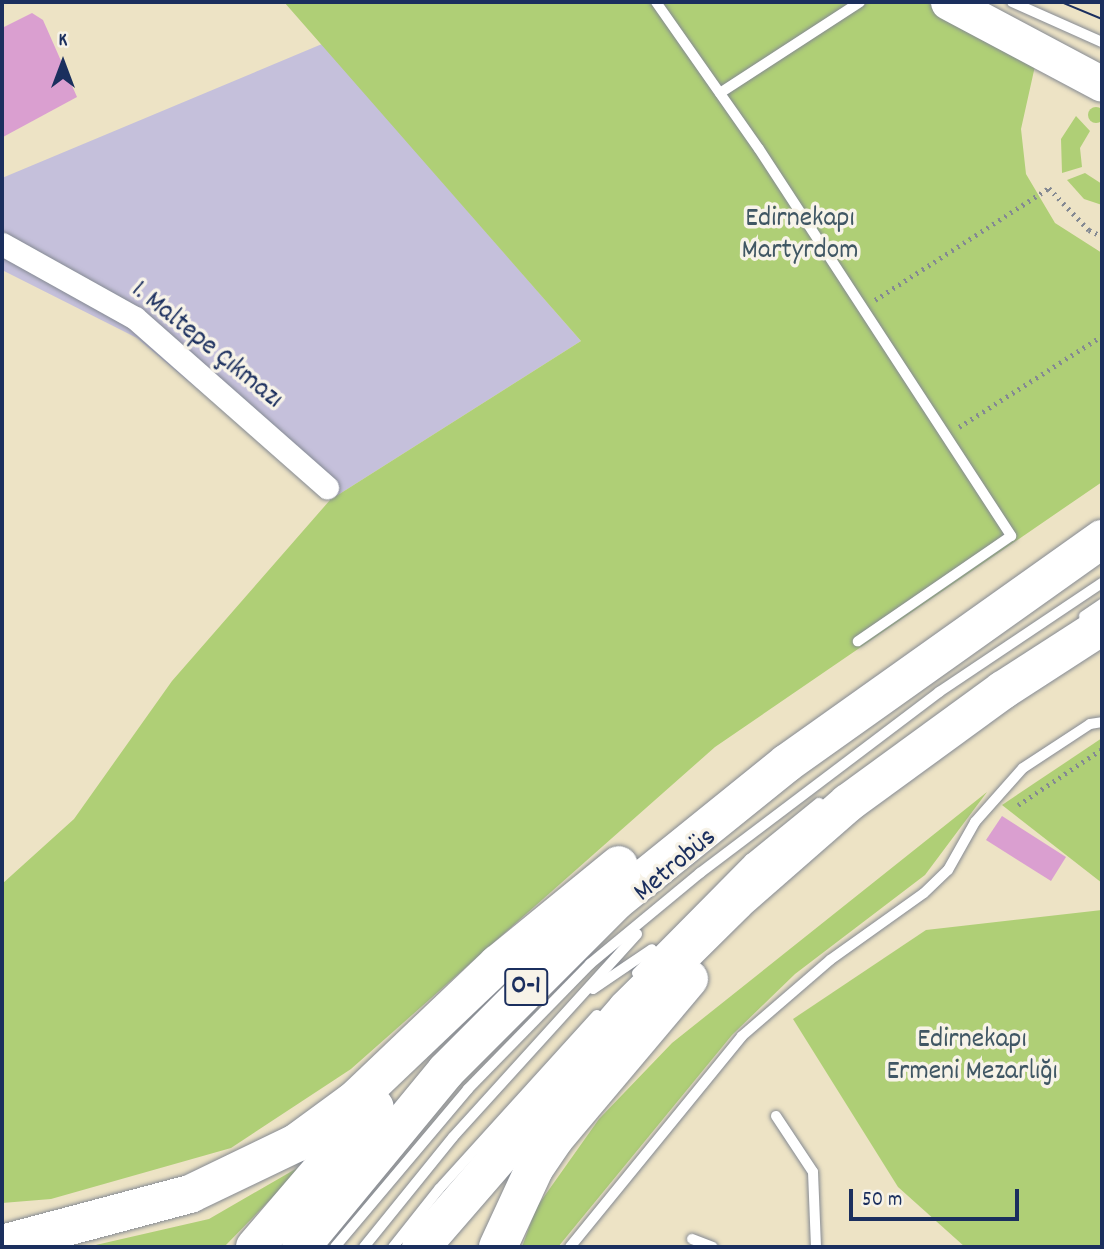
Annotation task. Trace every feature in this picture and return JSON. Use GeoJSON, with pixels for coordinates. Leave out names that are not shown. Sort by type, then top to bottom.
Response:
{"type":"FeatureCollection","features":[{"type":"Feature","properties":{"kind":"highway","name":"O-1"},"geometry":{"type":"LineString","coordinates":[[301,1247],[489,1023],[616,901],[787,763],[1102,539]]}},
{"type":"Feature","properties":{"kind":"highway"},"geometry":{"type":"LineString","coordinates":[[421,1247],[636,999],[790,851],[1085,627]]}},
{"type":"Feature","properties":{"kind":"highway"},"geometry":{"type":"LineString","coordinates":[[2,1244],[190,1194],[296,1143],[356,1099],[498,964],[695,807],[739,781],[787,763]]}},
{"type":"Feature","properties":{"kind":"highway"},"geometry":{"type":"LineString","coordinates":[[498,1247],[534,1169],[555,1138],[729,932],[790,851]]}},
{"type":"Feature","properties":{"kind":"highway"},"geometry":{"type":"LineString","coordinates":[[255,1247],[381,1101],[580,898]]}},
{"type":"Feature","properties":{"kind":"highway"},"geometry":{"type":"LineString","coordinates":[[2,1232],[87,1222]]}},
{"type":"Feature","properties":{"kind":"main road"},"geometry":{"type":"LineString","coordinates":[[948,2],[1102,84]]}},
{"type":"Feature","properties":{"kind":"street","name":"1. Maltepe Çıkmazı"},"geometry":{"type":"LineString","coordinates":[[2,244],[135,318],[327,487]]}},
{"type":"Feature","properties":{"kind":"lane"},"geometry":{"type":"LineString","coordinates":[[656,2],[863,308],[1011,536],[858,641]]}},
{"type":"Feature","properties":{"kind":"lane"},"geometry":{"type":"LineString","coordinates":[[720,93],[860,2]]}},
{"type":"Feature","properties":{"kind":"lane"},"geometry":{"type":"LineString","coordinates":[[1012,2],[1102,42]]}},
{"type":"Feature","properties":{"kind":"lane","name":"Metrobüs"},"geometry":{"type":"LineString","coordinates":[[335,1247],[468,1089],[552,1000],[700,873],[939,692],[1102,583]]}},
{"type":"Feature","properties":{"kind":"lane"},"geometry":{"type":"LineString","coordinates":[[1085,627],[1102,604]]}},
{"type":"Feature","properties":{"kind":"lane"},"geometry":{"type":"LineString","coordinates":[[570,1247],[742,1036],[830,960],[924,893],[948,870],[975,822],[1023,768],[1090,724],[1102,722]]}},
{"type":"Feature","properties":{"kind":"lane","name":"Metrobüs"},"geometry":{"type":"LineString","coordinates":[[626,984],[750,859],[834,791]]}},
{"type":"Feature","properties":{"kind":"lane"},"geometry":{"type":"LineString","coordinates":[[365,1247],[453,1137],[655,913]]}},
{"type":"Feature","properties":{"kind":"lane"},"geometry":{"type":"LineString","coordinates":[[581,996],[681,926]]}},
{"type":"Feature","properties":{"kind":"lane"},"geometry":{"type":"LineString","coordinates":[[393,1247],[439,1189],[608,1003]]}},
{"type":"Feature","properties":{"kind":"lane"},"geometry":{"type":"LineString","coordinates":[[776,1115],[813,1172],[816,1247]]}},
{"type":"Feature","properties":{"kind":"lane"},"geometry":{"type":"LineString","coordinates":[[690,1245],[713,1247]]}},
{"type":"Feature","properties":{"kind":"path"},"geometry":{"type":"LineString","coordinates":[[863,308],[1049,188],[1089,230],[1102,236]]}},
{"type":"Feature","properties":{"kind":"path"},"geometry":{"type":"LineString","coordinates":[[947,435],[1102,336]]}},
{"type":"Feature","properties":{"kind":"path"},"geometry":{"type":"LineString","coordinates":[[1018,805],[1102,749]]}},
{"type":"Feature","properties":{"kind":"shaded area"},"geometry":{"type":"Polygon","coordinates":[[[322,44],[581,341],[330,500],[137,338],[2,270],[2,178],[322,44]]]}},
{"type":"Feature","properties":{"kind":"green space","name":"Edirnekapı Martyrdom"},"geometry":{"type":"Polygon","coordinates":[[[284,2],[926,2],[1035,66],[1021,129],[1026,174],[1055,223],[1102,253],[1102,482],[715,747],[351,1069],[231,1148],[51,1199],[2,1203],[2,884],[74,819],[172,681],[330,500],[581,341],[284,2]]]}},
{"type":"Feature","properties":{"kind":"green space"},"geometry":{"type":"Polygon","coordinates":[[[1093,107],[1099,107],[1104,115],[1102,121],[1093,123],[1088,118],[1088,112],[1093,107]]]}},
{"type":"Feature","properties":{"kind":"green space"},"geometry":{"type":"Polygon","coordinates":[[[1076,116],[1090,131],[1080,148],[1082,167],[1062,173],[1061,139],[1076,116]]]}},
{"type":"Feature","properties":{"kind":"green space"},"geometry":{"type":"Polygon","coordinates":[[[1085,173],[1102,184],[1102,205],[1084,199],[1067,180],[1085,173]]]}},
{"type":"Feature","properties":{"kind":"green space"},"geometry":{"type":"Polygon","coordinates":[[[1102,738],[1102,883],[1002,805],[1102,738]]]}},
{"type":"Feature","properties":{"kind":"green space"},"geometry":{"type":"Polygon","coordinates":[[[987,792],[925,875],[795,974],[732,1035],[558,1247],[522,1247],[536,1208],[599,1119],[672,1043],[987,792]]]}},
{"type":"Feature","properties":{"kind":"green space","name":"Edirnekapı Ermeni Mezarlığı"},"geometry":{"type":"Polygon","coordinates":[[[1102,910],[1102,1247],[965,1247],[898,1187],[793,1019],[926,930],[1102,910]]]}},
{"type":"Feature","properties":{"kind":"green space"},"geometry":{"type":"Polygon","coordinates":[[[306,1163],[224,1247],[87,1247],[209,1219],[306,1163]]]}},
{"type":"Feature","properties":{"kind":"building"},"geometry":{"type":"Polygon","coordinates":[[[32,13],[43,20],[77,97],[3,137],[2,28],[32,13]]]}},
{"type":"Feature","properties":{"kind":"building"},"geometry":{"type":"Polygon","coordinates":[[[1002,816],[1066,857],[1051,881],[986,840],[1002,816]]]}},
{"type":"Feature","properties":{"kind":"tram line"},"geometry":{"type":"LineString","coordinates":[[1061,2],[1102,19]]}}]}
